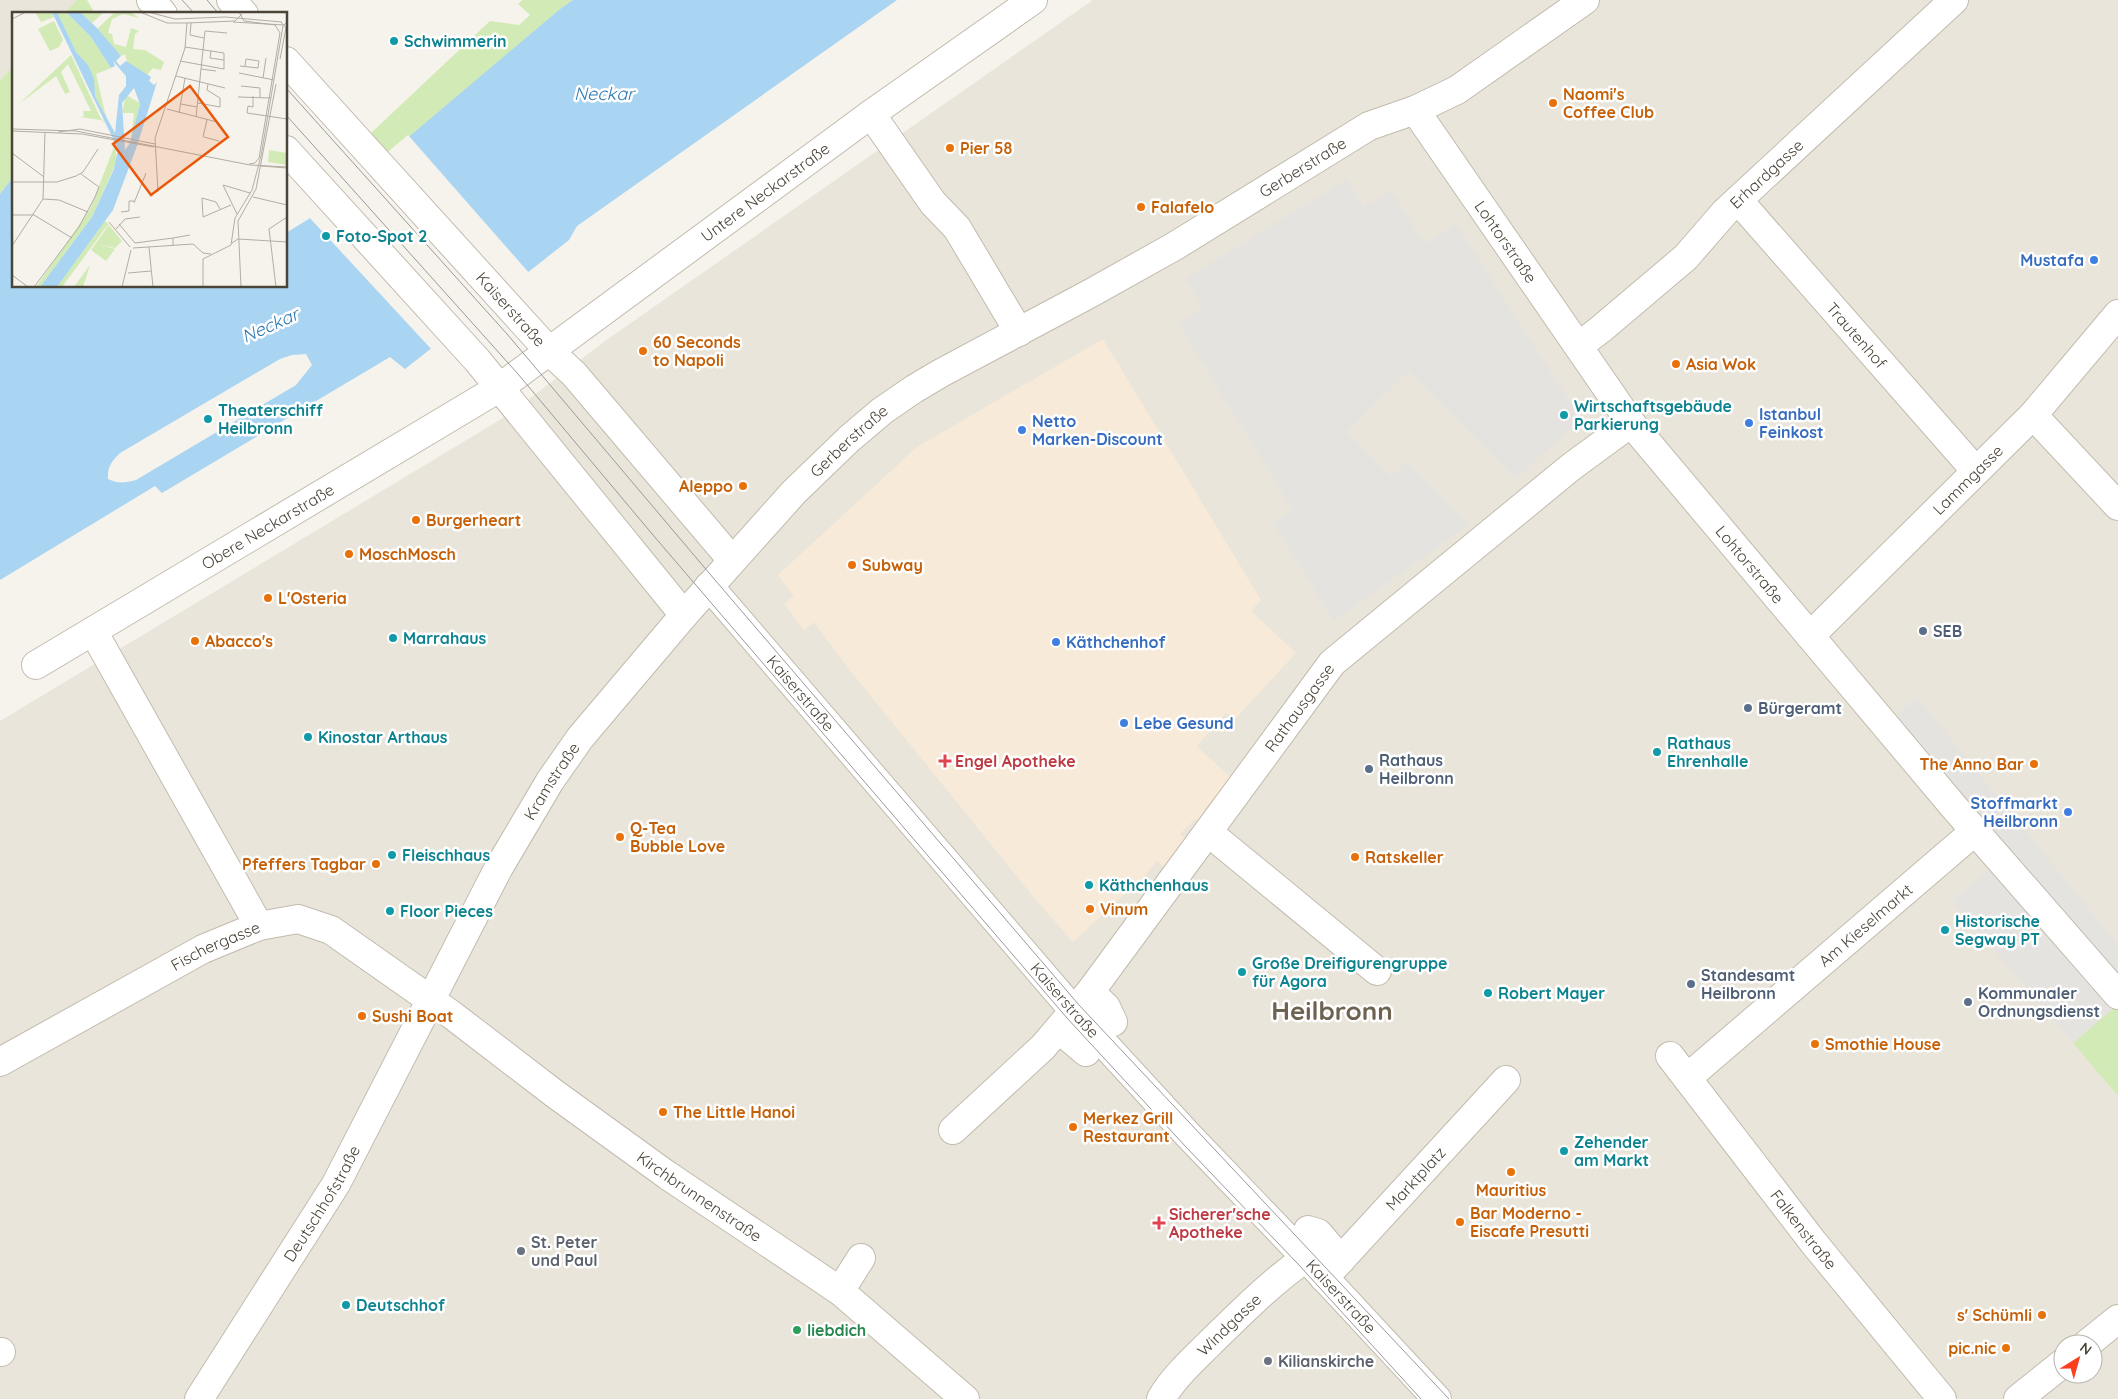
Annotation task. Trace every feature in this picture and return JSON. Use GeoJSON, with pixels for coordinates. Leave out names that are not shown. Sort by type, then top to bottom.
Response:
{"type":"FeatureCollection","features":[{"type":"Feature","properties":{"kind":"street"},"geometry":{"type":"LineString","coordinates":[[151,0],[161,12]]}},
{"type":"Feature","properties":{"kind":"street"},"geometry":{"type":"LineString","coordinates":[[231,0],[242,12]]}},
{"type":"Feature","properties":{"kind":"street","name":"Untere Neckarstraße"},"geometry":{"type":"LineString","coordinates":[[500,388],[871,114],[1033,0]]}},
{"type":"Feature","properties":{"kind":"street","name":"Gerberstraße"},"geometry":{"type":"LineString","coordinates":[[709,586],[821,464],[882,411],[941,373],[1176,246],[1251,197],[1369,126],[1415,110],[1473,81],[1585,0]]}},
{"type":"Feature","properties":{"kind":"street","name":"Erhardgasse"},"geometry":{"type":"LineString","coordinates":[[1579,346],[1686,256],[1738,200],[1954,0]]}},
{"type":"Feature","properties":{"kind":"street","name":"Kaiserstraße"},"geometry":{"type":"LineString","coordinates":[[288,62],[549,351],[574,374],[732,560]]}},
{"type":"Feature","properties":{"kind":"street","name":"Lohtorstraße"},"geometry":{"type":"LineString","coordinates":[[1415,110],[1631,423],[1976,831],[2118,995]]}},
{"type":"Feature","properties":{"kind":"street"},"geometry":{"type":"LineString","coordinates":[[871,114],[933,203],[958,228],[1019,332]]}},
{"type":"Feature","properties":{"kind":"street"},"geometry":{"type":"LineString","coordinates":[[288,152],[477,360],[684,615]]}},
{"type":"Feature","properties":{"kind":"street","name":"Trautenhof"},"geometry":{"type":"LineString","coordinates":[[1738,200],[1975,470]]}},
{"type":"Feature","properties":{"kind":"street","name":"Lammgasse"},"geometry":{"type":"LineString","coordinates":[[1810,636],[1975,470],[2033,415],[2118,314]]}},
{"type":"Feature","properties":{"kind":"street","name":"Obere Neckarstraße"},"geometry":{"type":"LineString","coordinates":[[36,665],[500,388]]}},
{"type":"Feature","properties":{"kind":"street"},"geometry":{"type":"LineString","coordinates":[[2033,415],[2118,506]]}},
{"type":"Feature","properties":{"kind":"street","name":"Rathausgasse"},"geometry":{"type":"LineString","coordinates":[[953,1130],[1034,1057],[1074,1011],[1332,663],[1570,467],[1631,423]]}},
{"type":"Feature","properties":{"kind":"street","name":"Kaiserstraße"},"geometry":{"type":"LineString","coordinates":[[709,586],[1074,1011],[1188,1135],[1290,1261],[1333,1269],[1438,1399]]}},
{"type":"Feature","properties":{"kind":"street","name":"Kramstraße"},"geometry":{"type":"LineString","coordinates":[[431,1000],[498,869],[555,773],[580,738],[709,586]]}},
{"type":"Feature","properties":{"kind":"street"},"geometry":{"type":"LineString","coordinates":[[93,631],[259,926]]}},
{"type":"Feature","properties":{"kind":"street","name":"Am Kieselmarkt"},"geometry":{"type":"LineString","coordinates":[[1687,1078],[1976,831]]}},
{"type":"Feature","properties":{"kind":"street"},"geometry":{"type":"LineString","coordinates":[[1208,832],[1377,971]]}},
{"type":"Feature","properties":{"kind":"street","name":"Fischergasse"},"geometry":{"type":"LineString","coordinates":[[0,1062],[203,949],[259,926],[298,919],[331,930],[431,1000]]}},
{"type":"Feature","properties":{"kind":"street","name":"Kirchbrunnenstraße"},"geometry":{"type":"LineString","coordinates":[[431,1000],[555,1094],[667,1175],[840,1291],[962,1398]]}},
{"type":"Feature","properties":{"kind":"street","name":"Deutschhofstraße"},"geometry":{"type":"LineString","coordinates":[[200,1399],[336,1184],[431,1000]]}},
{"type":"Feature","properties":{"kind":"street"},"geometry":{"type":"LineString","coordinates":[[1086,1052],[1074,1011],[1106,1007],[1113,1022]]}},
{"type":"Feature","properties":{"kind":"street","name":"Falkenstraße"},"geometry":{"type":"LineString","coordinates":[[1670,1056],[1813,1242],[1942,1399]]}},
{"type":"Feature","properties":{"kind":"street","name":"Marktplatz"},"geometry":{"type":"LineString","coordinates":[[1333,1269],[1506,1080]]}},
{"type":"Feature","properties":{"kind":"street"},"geometry":{"type":"LineString","coordinates":[[1308,1230],[1318,1233],[1333,1269]]}},
{"type":"Feature","properties":{"kind":"street"},"geometry":{"type":"LineString","coordinates":[[840,1291],[862,1258]]}},
{"type":"Feature","properties":{"kind":"street","name":"Windgasse"},"geometry":{"type":"LineString","coordinates":[[1161,1399],[1168,1388],[1196,1358],[1290,1261]]}},
{"type":"Feature","properties":{"kind":"street"},"geometry":{"type":"LineString","coordinates":[[2099,1334],[2118,1319]]}},
{"type":"Feature","properties":{"kind":"street"},"geometry":{"type":"LineString","coordinates":[[2018,1399],[2053,1371]]}},
{"type":"Feature","properties":{"kind":"shaded area"},"geometry":{"type":"Polygon","coordinates":[[[0,0],[77,0],[66,12],[12,12],[12,68],[0,80],[0,0]]]}},
{"type":"Feature","properties":{"kind":"shaded area"},"geometry":{"type":"Polygon","coordinates":[[[1093,0],[2118,0],[2118,1399],[0,1399],[0,721],[508,415],[605,341],[1093,0]]]}},
{"type":"Feature","properties":{"kind":"shaded area"},"geometry":{"type":"Polygon","coordinates":[[[1347,179],[1364,207],[1391,191],[1425,244],[1456,223],[1566,396],[1583,417],[1516,479],[1409,371],[1346,432],[1391,477],[1407,462],[1469,525],[1334,621],[1273,523],[1293,510],[1178,324],[1203,308],[1185,279],[1347,179]]]}},
{"type":"Feature","properties":{"kind":"shaded area","name":"Käthchenhof"},"geometry":{"type":"Polygon","coordinates":[[[1103,339],[1261,600],[1251,611],[1296,653],[1235,719],[1226,713],[1197,746],[1232,779],[1217,804],[1212,800],[1204,810],[1209,814],[1198,822],[1195,819],[1180,834],[1187,840],[1164,867],[1157,861],[1144,876],[1073,942],[1032,895],[849,669],[814,622],[804,630],[784,604],[794,596],[778,575],[917,447],[1103,339]]]}},
{"type":"Feature","properties":{"kind":"shaded area"},"geometry":{"type":"Polygon","coordinates":[[[1917,697],[2118,945],[2118,1004],[2073,1043],[1952,901],[2006,855],[1890,721],[1917,697]]]}},
{"type":"Feature","properties":{"kind":"green space"},"geometry":{"type":"Polygon","coordinates":[[[77,0],[87,0],[93,10],[92,12],[66,12],[77,0]]]}},
{"type":"Feature","properties":{"kind":"green space"},"geometry":{"type":"Polygon","coordinates":[[[522,0],[573,0],[560,9],[373,169],[354,149],[490,21],[519,25],[530,15],[518,4],[522,0]]]}},
{"type":"Feature","properties":{"kind":"green space"},"geometry":{"type":"Polygon","coordinates":[[[12,68],[12,179],[0,194],[0,80],[12,68]]]}},
{"type":"Feature","properties":{"kind":"green space"},"geometry":{"type":"Polygon","coordinates":[[[2118,1004],[2118,1096],[2073,1043],[2118,1004]]]}},
{"type":"Feature","properties":{"kind":"water","name":"Neckar"},"geometry":{"type":"Polygon","coordinates":[[[573,0],[897,0],[577,226],[569,240],[405,369],[390,357],[162,493],[155,486],[0,580],[0,194],[12,179],[12,288],[288,288],[288,232],[320,212],[573,0]],[[306,354],[292,355],[280,359],[120,453],[108,471],[108,479],[115,482],[136,480],[296,385],[312,365],[306,354]]]}},
{"type":"Feature","properties":{"kind":"pier"},"geometry":{"type":"Polygon","coordinates":[[[106,0],[260,0],[252,12],[117,12],[106,0]]]}},
{"type":"Feature","properties":{"kind":"pier"},"geometry":{"type":"Polygon","coordinates":[[[408,135],[530,274],[433,351],[308,216],[318,210],[408,135]]]}},
{"type":"Feature","properties":{"kind":"tram line"},"geometry":{"type":"LineString","coordinates":[[182,0],[193,12]]}},
{"type":"Feature","properties":{"kind":"tram line"},"geometry":{"type":"LineString","coordinates":[[207,0],[217,12]]}},
{"type":"Feature","properties":{"kind":"tram line"},"geometry":{"type":"LineString","coordinates":[[288,90],[507,334],[1079,1005],[1449,1399]]}},
{"type":"Feature","properties":{"kind":"tram line"},"geometry":{"type":"LineString","coordinates":[[288,117],[518,374],[653,535],[1067,1018],[1186,1147],[1298,1264],[1421,1399]]}},
{"type":"Feature","properties":{"kind":"place","name":"Schwimmerin"},"geometry":{"type":"Point","coordinates":[394,41]}},
{"type":"Feature","properties":{"kind":"place","name":"Naomi's Coffee Club"},"geometry":{"type":"Point","coordinates":[1553,103]}},
{"type":"Feature","properties":{"kind":"place","name":"Pier 58"},"geometry":{"type":"Point","coordinates":[950,148]}},
{"type":"Feature","properties":{"kind":"place","name":"Falafelo"},"geometry":{"type":"Point","coordinates":[1141,207]}},
{"type":"Feature","properties":{"kind":"place","name":"Foto-Spot 2"},"geometry":{"type":"Point","coordinates":[326,236]}},
{"type":"Feature","properties":{"kind":"place","name":"Mustafa"},"geometry":{"type":"Point","coordinates":[2094,260]}},
{"type":"Feature","properties":{"kind":"place","name":"60 Seconds to Napoli"},"geometry":{"type":"Point","coordinates":[643,351]}},
{"type":"Feature","properties":{"kind":"place","name":"Asia Wok"},"geometry":{"type":"Point","coordinates":[1676,364]}},
{"type":"Feature","properties":{"kind":"place","name":"Wirtschaftsgebäude Parkierung"},"geometry":{"type":"Point","coordinates":[1564,415]}},
{"type":"Feature","properties":{"kind":"place","name":"Theaterschiff Heilbronn"},"geometry":{"type":"Point","coordinates":[208,419]}},
{"type":"Feature","properties":{"kind":"place","name":"Istanbul Feinkost"},"geometry":{"type":"Point","coordinates":[1749,423]}},
{"type":"Feature","properties":{"kind":"place","name":"Netto Marken-Discount"},"geometry":{"type":"Point","coordinates":[1022,430]}},
{"type":"Feature","properties":{"kind":"place","name":"Aleppo"},"geometry":{"type":"Point","coordinates":[743,486]}},
{"type":"Feature","properties":{"kind":"place","name":"Burgerheart"},"geometry":{"type":"Point","coordinates":[416,520]}},
{"type":"Feature","properties":{"kind":"place","name":"MoschMosch"},"geometry":{"type":"Point","coordinates":[349,554]}},
{"type":"Feature","properties":{"kind":"place","name":"Subway"},"geometry":{"type":"Point","coordinates":[852,565]}},
{"type":"Feature","properties":{"kind":"place","name":"L'Osteria"},"geometry":{"type":"Point","coordinates":[268,598]}},
{"type":"Feature","properties":{"kind":"place","name":"SEB"},"geometry":{"type":"Point","coordinates":[1923,631]}},
{"type":"Feature","properties":{"kind":"place","name":"Marrahaus"},"geometry":{"type":"Point","coordinates":[393,638]}},
{"type":"Feature","properties":{"kind":"place","name":"Abacco's"},"geometry":{"type":"Point","coordinates":[195,641]}},
{"type":"Feature","properties":{"kind":"place","name":"Käthchenhof"},"geometry":{"type":"Point","coordinates":[1056,642]}},
{"type":"Feature","properties":{"kind":"place","name":"Bürgeramt"},"geometry":{"type":"Point","coordinates":[1748,708]}},
{"type":"Feature","properties":{"kind":"place","name":"Lebe Gesund"},"geometry":{"type":"Point","coordinates":[1124,723]}},
{"type":"Feature","properties":{"kind":"place","name":"Kinostar Arthaus"},"geometry":{"type":"Point","coordinates":[308,737]}},
{"type":"Feature","properties":{"kind":"place","name":"Rathaus Ehrenhalle"},"geometry":{"type":"Point","coordinates":[1657,752]}},
{"type":"Feature","properties":{"kind":"place","name":"Engel Apotheke"},"geometry":{"type":"Point","coordinates":[945,761]}},
{"type":"Feature","properties":{"kind":"place","name":"The Anno Bar"},"geometry":{"type":"Point","coordinates":[2034,764]}},
{"type":"Feature","properties":{"kind":"place","name":"Rathaus Heilbronn"},"geometry":{"type":"Point","coordinates":[1369,769]}},
{"type":"Feature","properties":{"kind":"place","name":"Stoffmarkt Heilbronn"},"geometry":{"type":"Point","coordinates":[2068,812]}},
{"type":"Feature","properties":{"kind":"place","name":"Q-Tea Bubble Love"},"geometry":{"type":"Point","coordinates":[620,837]}},
{"type":"Feature","properties":{"kind":"place","name":"Fleischhaus"},"geometry":{"type":"Point","coordinates":[392,855]}},
{"type":"Feature","properties":{"kind":"place","name":"Ratskeller"},"geometry":{"type":"Point","coordinates":[1355,857]}},
{"type":"Feature","properties":{"kind":"place","name":"Pfeffers Tagbar"},"geometry":{"type":"Point","coordinates":[376,864]}},
{"type":"Feature","properties":{"kind":"place","name":"Käthchenhaus"},"geometry":{"type":"Point","coordinates":[1089,885]}},
{"type":"Feature","properties":{"kind":"place","name":"Vinum"},"geometry":{"type":"Point","coordinates":[1090,909]}},
{"type":"Feature","properties":{"kind":"place","name":"Floor Pieces"},"geometry":{"type":"Point","coordinates":[390,911]}},
{"type":"Feature","properties":{"kind":"place","name":"Historische Segway PT"},"geometry":{"type":"Point","coordinates":[1945,930]}},
{"type":"Feature","properties":{"kind":"place","name":"Große Dreifigurengruppe für Agora"},"geometry":{"type":"Point","coordinates":[1242,972]}},
{"type":"Feature","properties":{"kind":"place","name":"Standesamt Heilbronn"},"geometry":{"type":"Point","coordinates":[1691,984]}},
{"type":"Feature","properties":{"kind":"place","name":"Robert Mayer"},"geometry":{"type":"Point","coordinates":[1488,993]}},
{"type":"Feature","properties":{"kind":"place","name":"Kommunaler Ordnungsdienst"},"geometry":{"type":"Point","coordinates":[1968,1002]}},
{"type":"Feature","properties":{"kind":"place","name":"Sushi Boat"},"geometry":{"type":"Point","coordinates":[362,1016]}},
{"type":"Feature","properties":{"kind":"place","name":"Smothie House"},"geometry":{"type":"Point","coordinates":[1815,1044]}},
{"type":"Feature","properties":{"kind":"place","name":"The Little Hanoi"},"geometry":{"type":"Point","coordinates":[663,1112]}},
{"type":"Feature","properties":{"kind":"place","name":"Merkez Grill Restaurant"},"geometry":{"type":"Point","coordinates":[1073,1127]}},
{"type":"Feature","properties":{"kind":"place","name":"Zehender am Markt"},"geometry":{"type":"Point","coordinates":[1564,1151]}},
{"type":"Feature","properties":{"kind":"place","name":"Mauritius"},"geometry":{"type":"Point","coordinates":[1511,1172]}},
{"type":"Feature","properties":{"kind":"place","name":"Bar Moderno - Eiscafe Presutti"},"geometry":{"type":"Point","coordinates":[1460,1222]}},
{"type":"Feature","properties":{"kind":"place","name":"Sicherer'sche Apotheke"},"geometry":{"type":"Point","coordinates":[1159,1223]}},
{"type":"Feature","properties":{"kind":"place","name":"St. Peter und Paul"},"geometry":{"type":"Point","coordinates":[521,1251]}},
{"type":"Feature","properties":{"kind":"place","name":"Deutschhof"},"geometry":{"type":"Point","coordinates":[346,1305]}},
{"type":"Feature","properties":{"kind":"place","name":"s' Schümli"},"geometry":{"type":"Point","coordinates":[2042,1315]}},
{"type":"Feature","properties":{"kind":"place","name":"liebdich"},"geometry":{"type":"Point","coordinates":[797,1330]}},
{"type":"Feature","properties":{"kind":"place","name":"pic.nic"},"geometry":{"type":"Point","coordinates":[2006,1348]}},
{"type":"Feature","properties":{"kind":"place","name":"Kilianskirche"},"geometry":{"type":"Point","coordinates":[1268,1361]}},
{"type":"Feature","properties":{"kind":"district","name":"Heilbronn"},"geometry":{"type":"Point","coordinates":[1332,1010]}}]}
